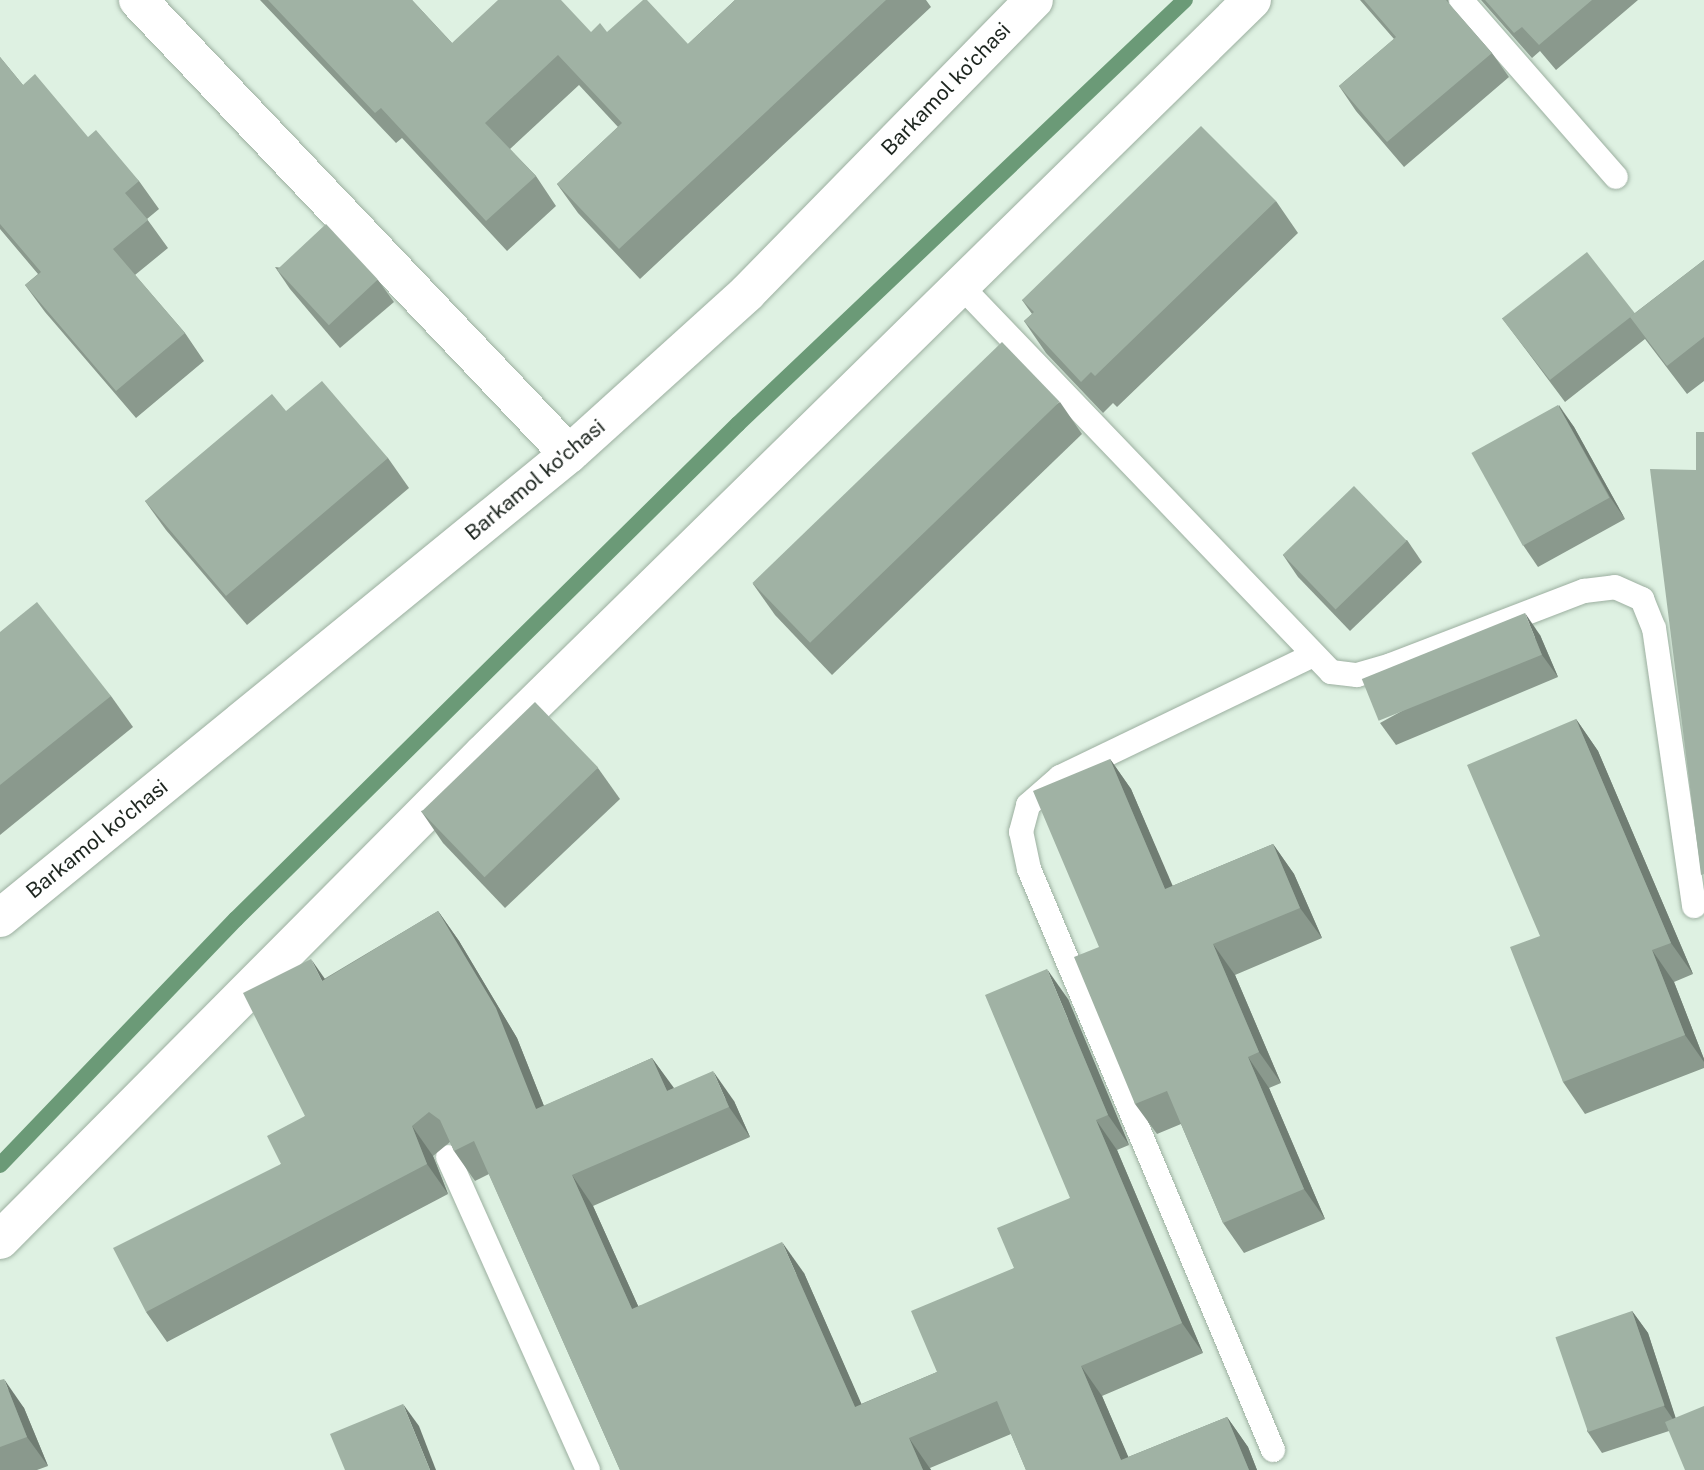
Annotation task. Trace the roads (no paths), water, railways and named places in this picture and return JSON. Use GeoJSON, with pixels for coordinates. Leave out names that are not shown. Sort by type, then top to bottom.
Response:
{"type":"FeatureCollection","features":[{"type":"Feature","properties":{"kind":"street"},"geometry":{"type":"LineString","coordinates":[[138,0],[569,454]]}},
{"type":"Feature","properties":{"kind":"street"},"geometry":{"type":"LineString","coordinates":[[0,1240],[960,285],[1252,0]]}},
{"type":"Feature","properties":{"kind":"street","name":"Barkamol ko'chasi"},"geometry":{"type":"LineString","coordinates":[[0,918],[569,454],[747,293],[1024,3]]}},
{"type":"Feature","properties":{"kind":"lane"},"geometry":{"type":"LineString","coordinates":[[1461,0],[1616,177]]}},
{"type":"Feature","properties":{"kind":"lane"},"geometry":{"type":"LineString","coordinates":[[960,285],[1311,656],[1331,672],[1357,676],[1584,591],[1615,587],[1642,599],[1654,628],[1694,906]]}},
{"type":"Feature","properties":{"kind":"lane"},"geometry":{"type":"LineString","coordinates":[[1273,1450],[1029,869],[1021,832],[1028,805],[1060,777],[1311,656]]}},
{"type":"Feature","properties":{"kind":"lane"},"geometry":{"type":"LineString","coordinates":[[448,1157],[588,1470]]}},
{"type":"Feature","properties":{"kind":"waterway"},"geometry":{"type":"LineString","coordinates":[[0,1165],[236,919],[738,424],[1185,0]]}}]}
